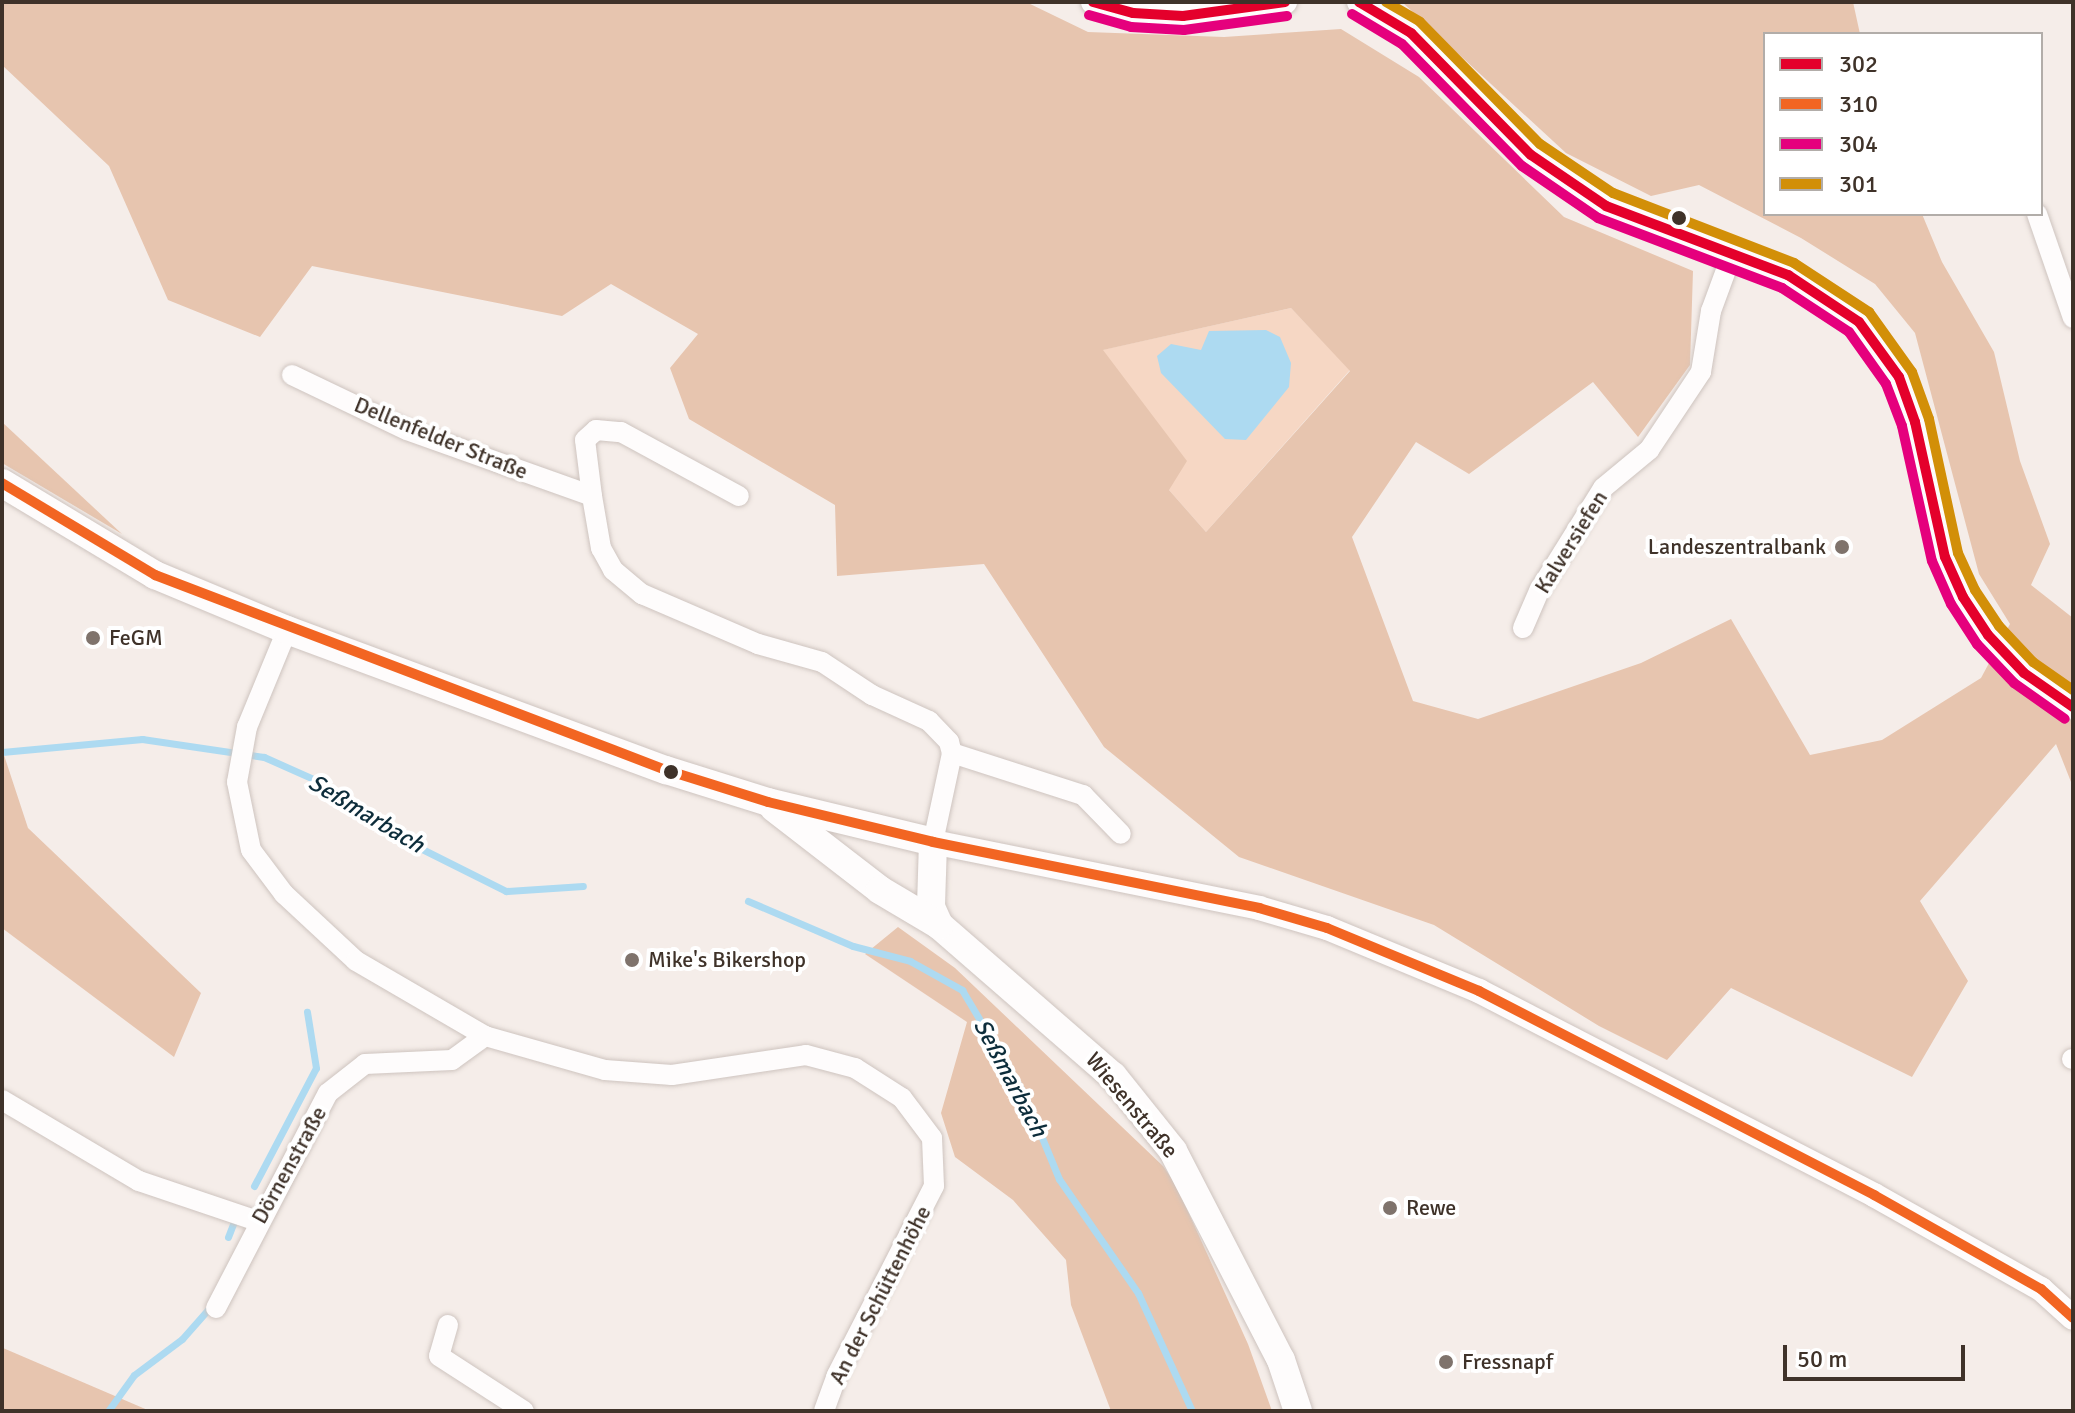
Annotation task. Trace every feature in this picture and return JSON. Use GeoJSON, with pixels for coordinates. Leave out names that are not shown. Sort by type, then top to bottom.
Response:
{"type":"FeatureCollection","features":[{"type":"Feature","properties":{"kind":"main road"},"geometry":{"type":"LineString","coordinates":[[2,483],[155,575],[287,630],[517,717],[768,802],[933,842],[931,907],[939,925]]}},
{"type":"Feature","properties":{"kind":"main road","name":"Wiesenstraße"},"geometry":{"type":"LineString","coordinates":[[768,802],[880,890],[939,925],[1113,1076],[1173,1151],[1281,1360],[1298,1411]]}},
{"type":"Feature","properties":{"kind":"street"},"geometry":{"type":"LineString","coordinates":[[1093,2],[1133,13],[1183,16],[1285,2]]}},
{"type":"Feature","properties":{"kind":"street"},"geometry":{"type":"LineString","coordinates":[[1359,2],[1411,33],[1531,155],[1606,206],[1788,275],[1859,322],[1899,377],[1915,422],[1945,557],[1963,597],[1988,635],[2024,673],[2073,707]]}},
{"type":"Feature","properties":{"kind":"street"},"geometry":{"type":"LineString","coordinates":[[2038,216],[2073,318]]}},
{"type":"Feature","properties":{"kind":"street","name":"Kalversiefen"},"geometry":{"type":"LineString","coordinates":[[1523,628],[1539,591],[1603,488],[1649,450],[1701,372],[1711,311],[1732,254]]}},
{"type":"Feature","properties":{"kind":"street","name":"Dellenfelder Straße"},"geometry":{"type":"LineString","coordinates":[[292,375],[407,430],[592,496]]}},
{"type":"Feature","properties":{"kind":"street"},"geometry":{"type":"LineString","coordinates":[[739,496],[621,432],[596,430],[585,440],[601,548],[613,570],[642,594],[758,644],[822,662],[872,695],[940,729],[952,753],[933,842],[1259,908],[1327,928],[1451,980],[1874,1195],[2041,1289],[2073,1318]]}},
{"type":"Feature","properties":{"kind":"street","name":"An der Schüttenhöhe"},"geometry":{"type":"LineString","coordinates":[[287,630],[247,727],[237,782],[251,850],[284,894],[356,961],[485,1036],[605,1070],[672,1075],[806,1055],[855,1068],[902,1098],[932,1138],[934,1186],[837,1375],[824,1411]]}},
{"type":"Feature","properties":{"kind":"street"},"geometry":{"type":"LineString","coordinates":[[952,753],[1083,795],[1121,834]]}},
{"type":"Feature","properties":{"kind":"street","name":"Dörnenstraße"},"geometry":{"type":"LineString","coordinates":[[216,1308],[257,1221],[328,1093],[365,1064],[452,1060],[485,1036]]}},
{"type":"Feature","properties":{"kind":"street"},"geometry":{"type":"LineString","coordinates":[[2,1100],[139,1181],[257,1221]]}},
{"type":"Feature","properties":{"kind":"street"},"geometry":{"type":"LineString","coordinates":[[448,1325],[439,1356],[524,1411]]}},
{"type":"Feature","properties":{"kind":"shaded area"},"geometry":{"type":"Polygon","coordinates":[[[2,2],[1026,2],[1088,32],[1224,37],[1341,29],[1419,77],[1564,217],[1693,271],[1690,365],[1638,437],[1593,382],[1469,474],[1416,442],[1352,537],[1413,701],[1478,719],[1641,663],[1731,619],[1810,755],[1882,740],[1981,678],[2010,624],[1979,574],[1915,333],[1875,284],[1801,238],[1699,185],[1651,196],[1566,153],[1402,2],[1853,2],[1860,32],[1763,32],[1763,216],[1923,216],[1942,262],[1994,352],[2020,461],[2050,544],[2031,585],[2073,618],[2073,787],[2056,744],[1920,901],[1968,981],[1912,1077],[1731,988],[1667,1060],[1599,1026],[1434,925],[1239,857],[1104,747],[984,564],[837,576],[835,505],[689,419],[670,368],[698,334],[611,284],[562,316],[312,266],[260,337],[168,300],[109,166],[2,65],[2,2]],[[1291,308],[1103,350],[1187,461],[1169,490],[1206,532],[1350,371],[1291,308]]]}},
{"type":"Feature","properties":{"kind":"shaded area"},"geometry":{"type":"Polygon","coordinates":[[[1291,308],[1350,370],[1206,532],[1169,490],[1102,350],[1291,308]]]}},
{"type":"Feature","properties":{"kind":"shaded area"},"geometry":{"type":"Polygon","coordinates":[[[2,422],[122,534],[2,463],[2,422]]]}},
{"type":"Feature","properties":{"kind":"shaded area"},"geometry":{"type":"Polygon","coordinates":[[[2,749],[28,828],[201,993],[174,1057],[2,928],[2,749]]]}},
{"type":"Feature","properties":{"kind":"shaded area"},"geometry":{"type":"Polygon","coordinates":[[[898,927],[955,968],[1163,1166],[1176,1185],[1248,1344],[1272,1411],[1111,1411],[1071,1305],[1066,1260],[1013,1200],[955,1157],[941,1113],[967,1022],[865,954],[898,927]]]}},
{"type":"Feature","properties":{"kind":"shaded area"},"geometry":{"type":"Polygon","coordinates":[[[3,1348],[150,1411],[2,1411],[3,1348]]]}},
{"type":"Feature","properties":{"kind":"water"},"geometry":{"type":"Polygon","coordinates":[[[1266,330],[1280,337],[1291,363],[1289,387],[1246,440],[1225,439],[1161,373],[1157,356],[1171,344],[1201,350],[1209,331],[1266,330]]]}},
{"type":"Feature","properties":{"kind":"waterway","name":"Seßmarbach"},"geometry":{"type":"LineString","coordinates":[[2,752],[142,739],[264,757],[329,786],[406,841],[506,891],[583,886]]}},
{"type":"Feature","properties":{"kind":"waterway","name":"Seßmarbach"},"geometry":{"type":"LineString","coordinates":[[748,901],[853,946],[910,961],[962,990],[1024,1094],[1059,1179],[1138,1293],[1192,1411]]}},
{"type":"Feature","properties":{"kind":"waterway"},"geometry":{"type":"LineString","coordinates":[[254,1186],[316,1068],[307,1012]]}},
{"type":"Feature","properties":{"kind":"waterway"},"geometry":{"type":"LineString","coordinates":[[228,1237],[233,1224]]}},
{"type":"Feature","properties":{"kind":"waterway"},"geometry":{"type":"LineString","coordinates":[[108,1411],[134,1375],[182,1339],[212,1305]]}},
{"type":"Feature","properties":{"kind":"transit line","name":"302"},"geometry":{"type":"LineString","coordinates":[[1093,2],[1133,13],[1183,16],[1285,2]]}},
{"type":"Feature","properties":{"kind":"transit line","name":"302"},"geometry":{"type":"LineString","coordinates":[[1359,2],[1411,33],[1531,155],[1606,206],[1788,275],[1859,322],[1899,377],[1915,422],[1945,557],[1963,597],[1988,635],[2024,673],[2073,707]]}},
{"type":"Feature","properties":{"kind":"transit line","name":"301"},"geometry":{"type":"LineString","coordinates":[[1386,2],[1420,22],[1540,144],[1613,193],[1794,263],[1869,312],[1912,372],[1929,419],[1958,553],[1975,590],[1999,626],[2033,662],[2073,690]]}},
{"type":"Feature","properties":{"kind":"transit line","name":"304"},"geometry":{"type":"LineString","coordinates":[[1352,14],[1402,44],[1522,166],[1598,218],[1782,288],[1849,332],[1886,384],[1902,426],[1932,561],[1951,604],[1977,644],[2014,683],[2065,719]]}},
{"type":"Feature","properties":{"kind":"transit line","name":"304"},"geometry":{"type":"LineString","coordinates":[[1089,15],[1131,27],[1184,30],[1287,16]]}},
{"type":"Feature","properties":{"kind":"transit line","name":"310"},"geometry":{"type":"LineString","coordinates":[[2,483],[155,575],[666,770],[768,802],[933,842],[1259,908],[1327,928],[1479,991],[1874,1195],[2041,1289],[2073,1318]]}},
{"type":"Feature","properties":{"kind":"place","name":"Landeszentralbank"},"geometry":{"type":"Point","coordinates":[1842,547]}},
{"type":"Feature","properties":{"kind":"place","name":"FeGM"},"geometry":{"type":"Point","coordinates":[93,638]}},
{"type":"Feature","properties":{"kind":"place","name":"Mike's Bikershop"},"geometry":{"type":"Point","coordinates":[632,960]}},
{"type":"Feature","properties":{"kind":"place","name":"Rewe"},"geometry":{"type":"Point","coordinates":[1390,1208]}},
{"type":"Feature","properties":{"kind":"place","name":"Fressnapf"},"geometry":{"type":"Point","coordinates":[1446,1362]}}]}
